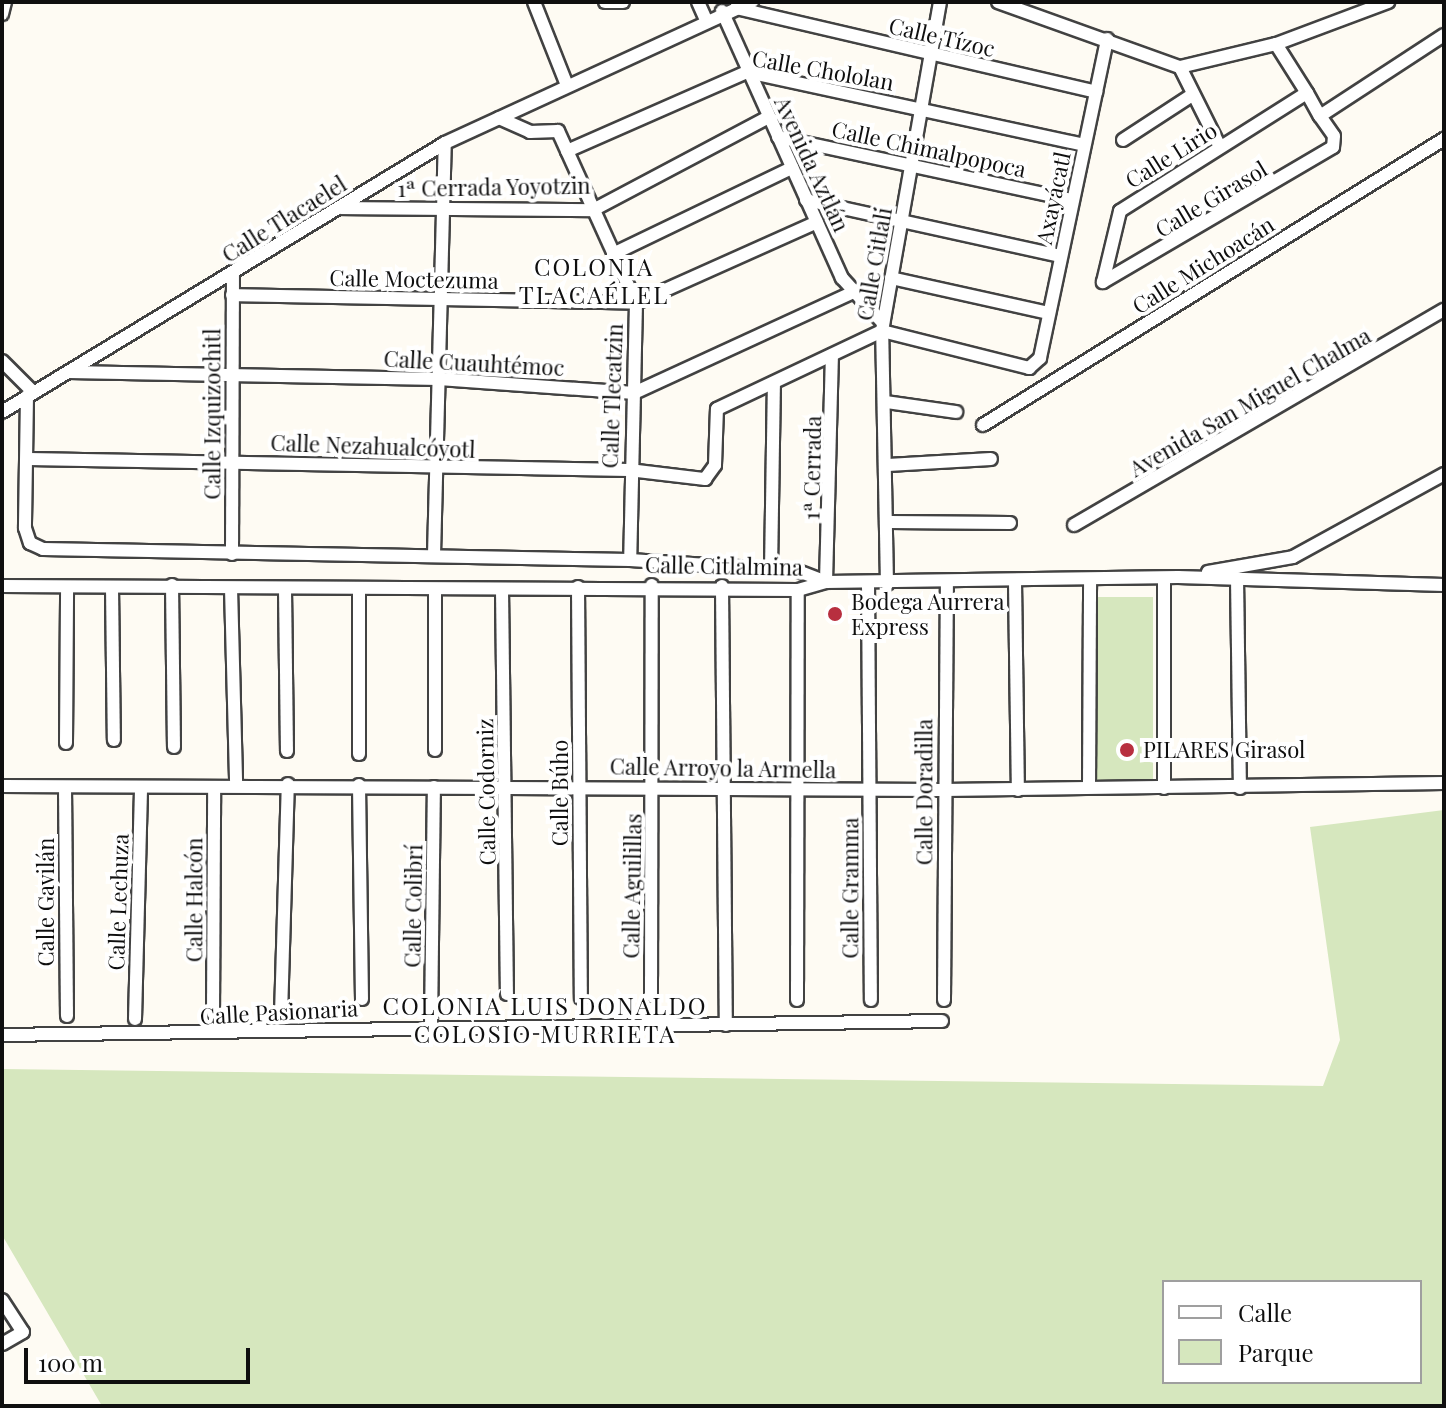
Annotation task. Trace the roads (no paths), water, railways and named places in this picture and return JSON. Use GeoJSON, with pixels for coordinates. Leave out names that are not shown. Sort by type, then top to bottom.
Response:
{"type":"FeatureCollection","features":[{"type":"Feature","properties":{"kind":"street"},"geometry":{"type":"LineString","coordinates":[[2,14],[5,2]]}},
{"type":"Feature","properties":{"kind":"street"},"geometry":{"type":"LineString","coordinates":[[534,2],[566,83]]}},
{"type":"Feature","properties":{"kind":"street"},"geometry":{"type":"LineString","coordinates":[[605,2],[623,2]]}},
{"type":"Feature","properties":{"kind":"street"},"geometry":{"type":"LineString","coordinates":[[698,2],[705,18]]}},
{"type":"Feature","properties":{"kind":"street","name":"Calle Tlacaelel"},"geometry":{"type":"LineString","coordinates":[[2,412],[445,143],[705,18],[752,2]]}},
{"type":"Feature","properties":{"kind":"street","name":"Calle Citlali"},"geometry":{"type":"LineString","coordinates":[[887,584],[890,522],[882,327],[940,2]]}},
{"type":"Feature","properties":{"kind":"street"},"geometry":{"type":"LineString","coordinates":[[998,2],[1180,67],[1276,44],[1388,2]]}},
{"type":"Feature","properties":{"kind":"street","name":"Calle Tízoc"},"geometry":{"type":"LineString","coordinates":[[728,9],[1096,92]]}},
{"type":"Feature","properties":{"kind":"street","name":"Avenida Aztlán"},"geometry":{"type":"LineString","coordinates":[[728,9],[747,72],[806,200],[854,292],[882,327]]}},
{"type":"Feature","properties":{"kind":"street"},"geometry":{"type":"LineString","coordinates":[[1276,44],[1320,116],[1444,35]]}},
{"type":"Feature","properties":{"kind":"street","name":"Axayácatl"},"geometry":{"type":"LineString","coordinates":[[882,327],[1036,365],[1107,39]]}},
{"type":"Feature","properties":{"kind":"street"},"geometry":{"type":"LineString","coordinates":[[1180,67],[1189,97],[1220,147]]}},
{"type":"Feature","properties":{"kind":"street","name":"Calle Chololan"},"geometry":{"type":"LineString","coordinates":[[567,151],[747,72],[1084,145]]}},
{"type":"Feature","properties":{"kind":"street","name":"Calle Lirio"},"geometry":{"type":"LineString","coordinates":[[1103,282],[1120,211],[1307,93]]}},
{"type":"Feature","properties":{"kind":"street"},"geometry":{"type":"LineString","coordinates":[[1123,140],[1189,97]]}},
{"type":"Feature","properties":{"kind":"street","name":"Calle Girasol"},"geometry":{"type":"LineString","coordinates":[[1103,282],[1336,142],[1320,116]]}},
{"type":"Feature","properties":{"kind":"street","name":"1ª Cerrada Yoyotzin"},"geometry":{"type":"LineString","coordinates":[[341,208],[593,210],[769,117]]}},
{"type":"Feature","properties":{"kind":"street"},"geometry":{"type":"LineString","coordinates":[[499,118],[530,132],[558,131],[567,151]]}},
{"type":"Feature","properties":{"kind":"street","name":"Calle Chimalpopoca"},"geometry":{"type":"LineString","coordinates":[[778,137],[1072,200]]}},
{"type":"Feature","properties":{"kind":"street","name":"Calle Michoacán"},"geometry":{"type":"LineString","coordinates":[[983,425],[1444,139]]}},
{"type":"Feature","properties":{"kind":"street"},"geometry":{"type":"LineString","coordinates":[[434,555],[445,143]]}},
{"type":"Feature","properties":{"kind":"street","name":"Calle Tlecatzin"},"geometry":{"type":"LineString","coordinates":[[567,151],[636,303],[629,470],[630,560]]}},
{"type":"Feature","properties":{"kind":"street"},"geometry":{"type":"LineString","coordinates":[[613,254],[792,168]]}},
{"type":"Feature","properties":{"kind":"street"},"geometry":{"type":"LineString","coordinates":[[806,200],[1061,256]]}},
{"type":"Feature","properties":{"kind":"street","name":"Calle Moctezuma"},"geometry":{"type":"LineString","coordinates":[[232,295],[636,303],[817,222]]}},
{"type":"Feature","properties":{"kind":"street","name":"Calle Izquizochitl"},"geometry":{"type":"LineString","coordinates":[[232,554],[233,274]]}},
{"type":"Feature","properties":{"kind":"street"},"geometry":{"type":"LineString","coordinates":[[891,278],[1049,313]]}},
{"type":"Feature","properties":{"kind":"street","name":"Calle Cuauhtémoc"},"geometry":{"type":"LineString","coordinates":[[69,372],[439,379],[634,393],[854,292]]}},
{"type":"Feature","properties":{"kind":"street","name":"Avenida San Miguel Chalma"},"geometry":{"type":"LineString","coordinates":[[1074,525],[1444,310]]}},
{"type":"Feature","properties":{"kind":"street"},"geometry":{"type":"LineString","coordinates":[[771,570],[774,384],[882,327]]}},
{"type":"Feature","properties":{"kind":"street","name":"1ª Cerrada"},"geometry":{"type":"LineString","coordinates":[[826,582],[832,355]]}},
{"type":"Feature","properties":{"kind":"street"},"geometry":{"type":"LineString","coordinates":[[2,361],[30,394],[30,543],[232,554],[630,560],[771,570],[826,582]]}},
{"type":"Feature","properties":{"kind":"street","name":"Calle Nezahualcóyotl"},"geometry":{"type":"LineString","coordinates":[[29,459],[629,470],[705,479],[712,473],[713,414],[774,384]]}},
{"type":"Feature","properties":{"kind":"street"},"geometry":{"type":"LineString","coordinates":[[886,402],[956,412]]}},
{"type":"Feature","properties":{"kind":"street"},"geometry":{"type":"LineString","coordinates":[[888,465],[991,459]]}},
{"type":"Feature","properties":{"kind":"street"},"geometry":{"type":"LineString","coordinates":[[1178,577],[1293,557],[1444,474]]}},
{"type":"Feature","properties":{"kind":"street"},"geometry":{"type":"LineString","coordinates":[[890,522],[1010,523]]}},
{"type":"Feature","properties":{"kind":"street","name":"Calle Citlalmina"},"geometry":{"type":"LineString","coordinates":[[2,586],[172,585],[359,592],[652,585],[798,590],[826,582],[1090,582],[1178,577],[1444,585]]}},
{"type":"Feature","properties":{"kind":"street"},"geometry":{"type":"LineString","coordinates":[[1164,578],[1164,788]]}},
{"type":"Feature","properties":{"kind":"street"},"geometry":{"type":"LineString","coordinates":[[1237,578],[1240,788]]}},
{"type":"Feature","properties":{"kind":"street"},"geometry":{"type":"LineString","coordinates":[[1015,582],[1018,790]]}},
{"type":"Feature","properties":{"kind":"street"},"geometry":{"type":"LineString","coordinates":[[1089,787],[1090,582]]}},
{"type":"Feature","properties":{"kind":"street","name":"Calle Gramma"},"geometry":{"type":"LineString","coordinates":[[868,584],[871,1000]]}},
{"type":"Feature","properties":{"kind":"street","name":"Calle Doradilla"},"geometry":{"type":"LineString","coordinates":[[944,1000],[943,790],[947,584]]}},
{"type":"Feature","properties":{"kind":"street"},"geometry":{"type":"LineString","coordinates":[[172,585],[174,747]]}},
{"type":"Feature","properties":{"kind":"street","name":"Calle Aguilillas"},"geometry":{"type":"LineString","coordinates":[[651,995],[652,585]]}},
{"type":"Feature","properties":{"kind":"street"},"geometry":{"type":"LineString","coordinates":[[722,586],[727,788],[726,1025]]}},
{"type":"Feature","properties":{"kind":"street"},"geometry":{"type":"LineString","coordinates":[[112,587],[114,740]]}},
{"type":"Feature","properties":{"kind":"street","name":"Calle Búho"},"geometry":{"type":"LineString","coordinates":[[578,587],[581,998]]}},
{"type":"Feature","properties":{"kind":"street"},"geometry":{"type":"LineString","coordinates":[[66,743],[67,588]]}},
{"type":"Feature","properties":{"kind":"street"},"geometry":{"type":"LineString","coordinates":[[231,588],[236,785]]}},
{"type":"Feature","properties":{"kind":"street"},"geometry":{"type":"LineString","coordinates":[[285,589],[287,751]]}},
{"type":"Feature","properties":{"kind":"street"},"geometry":{"type":"LineString","coordinates":[[435,589],[435,750]]}},
{"type":"Feature","properties":{"kind":"street","name":"Calle Codorniz"},"geometry":{"type":"LineString","coordinates":[[502,590],[507,787],[507,994]]}},
{"type":"Feature","properties":{"kind":"street"},"geometry":{"type":"LineString","coordinates":[[797,1000],[798,590]]}},
{"type":"Feature","properties":{"kind":"street"},"geometry":{"type":"LineString","coordinates":[[359,592],[359,754]]}},
{"type":"Feature","properties":{"kind":"street","name":"Calle Arroyo la Armella"},"geometry":{"type":"LineString","coordinates":[[2,786],[214,787],[288,784],[1018,790],[1444,783]]}},
{"type":"Feature","properties":{"kind":"street"},"geometry":{"type":"LineString","coordinates":[[281,1015],[288,784]]}},
{"type":"Feature","properties":{"kind":"street"},"geometry":{"type":"LineString","coordinates":[[359,785],[362,999]]}},
{"type":"Feature","properties":{"kind":"street","name":"Calle Gavilán"},"geometry":{"type":"LineString","coordinates":[[65,787],[67,1016]]}},
{"type":"Feature","properties":{"kind":"street","name":"Calle Lechuza"},"geometry":{"type":"LineString","coordinates":[[135,1019],[141,787]]}},
{"type":"Feature","properties":{"kind":"street","name":"Calle Halcón"},"geometry":{"type":"LineString","coordinates":[[213,1013],[214,787]]}},
{"type":"Feature","properties":{"kind":"street","name":"Calle Colibrí"},"geometry":{"type":"LineString","coordinates":[[431,1025],[434,787]]}},
{"type":"Feature","properties":{"kind":"street","name":"Calle Pasionaria"},"geometry":{"type":"LineString","coordinates":[[2,1035],[135,1039],[431,1025],[942,1021]]}},
{"type":"Feature","properties":{"kind":"street"},"geometry":{"type":"LineString","coordinates":[[2,1300],[23,1332],[2,1344]]}},
{"type":"Feature","properties":{"kind":"place","name":"Bodega Aurrera Express"},"geometry":{"type":"Point","coordinates":[835,614]}},
{"type":"Feature","properties":{"kind":"place","name":"PILARES Girasol"},"geometry":{"type":"Point","coordinates":[1127,750]}},
{"type":"Feature","properties":{"kind":"district","name":"COLONIA TLACAÉLEL"},"geometry":{"type":"Point","coordinates":[594,281]}},
{"type":"Feature","properties":{"kind":"district","name":"COLONIA LUIS DONALDO COLOSIO MURRIETA"},"geometry":{"type":"Point","coordinates":[545,1020]}}]}
